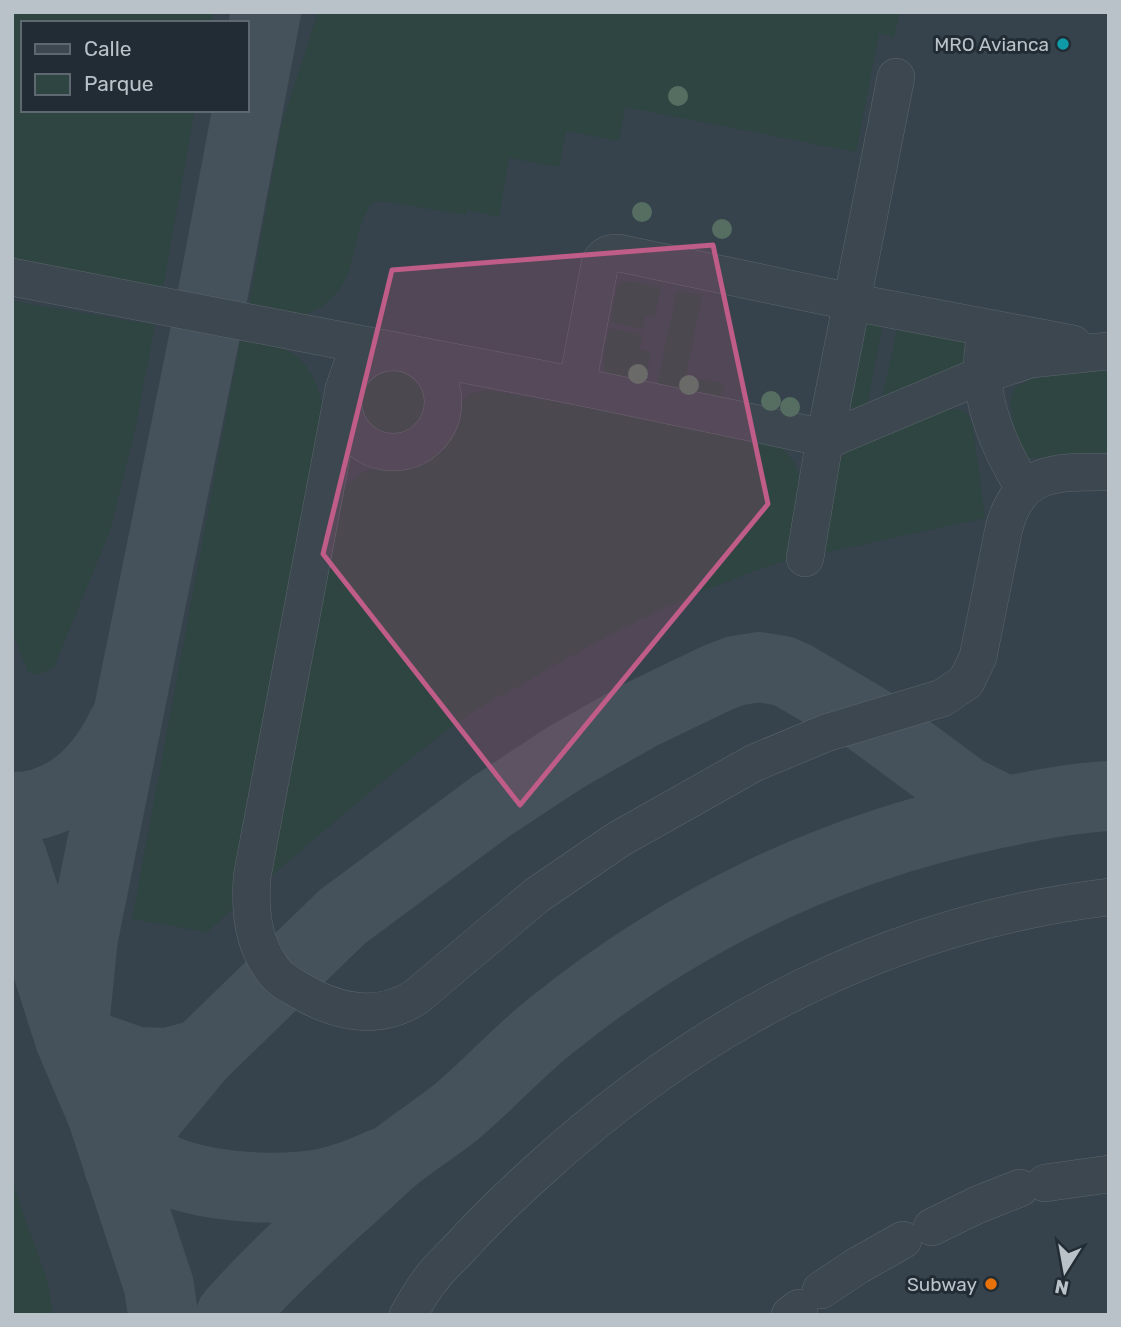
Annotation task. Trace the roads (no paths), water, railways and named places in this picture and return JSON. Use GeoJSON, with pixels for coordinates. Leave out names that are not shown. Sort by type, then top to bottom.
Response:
{"type":"FeatureCollection","features":[{"type":"Feature","properties":{"kind":"lane"},"geometry":{"type":"LineString","coordinates":[[805,558],[825,438],[896,77]]}},
{"type":"Feature","properties":{"kind":"lane"},"geometry":{"type":"LineString","coordinates":[[577,386],[600,262],[610,253],[1109,351]]}},
{"type":"Feature","properties":{"kind":"lane"},"geometry":{"type":"LineString","coordinates":[[12,277],[577,386],[825,438],[837,436],[982,375],[1031,359],[1109,351]]}},
{"type":"Feature","properties":{"kind":"lane"},"geometry":{"type":"LineString","coordinates":[[986,327],[982,375],[985,395],[999,442],[1024,488]]}},
{"type":"Feature","properties":{"kind":"lane"},"geometry":{"type":"LineString","coordinates":[[359,345],[344,389],[252,877],[250,905],[258,941],[271,968],[280,979],[319,1002],[365,1013],[401,1007],[537,895],[619,839],[754,763],[826,733],[942,698],[956,690],[966,682],[978,657],[1006,519],[1015,499],[1024,488],[1056,472],[1109,472]]}},
{"type":"Feature","properties":{"kind":"lane"},"geometry":{"type":"LineString","coordinates":[[388,352],[403,353],[426,365],[435,375],[441,387],[442,413],[428,438],[402,451],[388,452],[361,441],[351,430],[342,403],[344,389],[350,375],[360,363],[388,352]]}},
{"type":"Feature","properties":{"kind":"lane"},"geometry":{"type":"LineString","coordinates":[[408,1315],[431,1278],[490,1215],[565,1146],[634,1092],[713,1036],[780,997],[929,935],[1044,906],[1109,897]]}},
{"type":"Feature","properties":{"kind":"lane"},"geometry":{"type":"LineString","coordinates":[[804,1304],[918,1234],[977,1205],[1033,1186],[1109,1174]]}},
{"type":"Feature","properties":{"kind":"place","name":"MRO Avianca"},"geometry":{"type":"Point","coordinates":[1063,44]}},
{"type":"Feature","properties":{"kind":"place","name":"Subway"},"geometry":{"type":"Point","coordinates":[991,1284]}}]}
